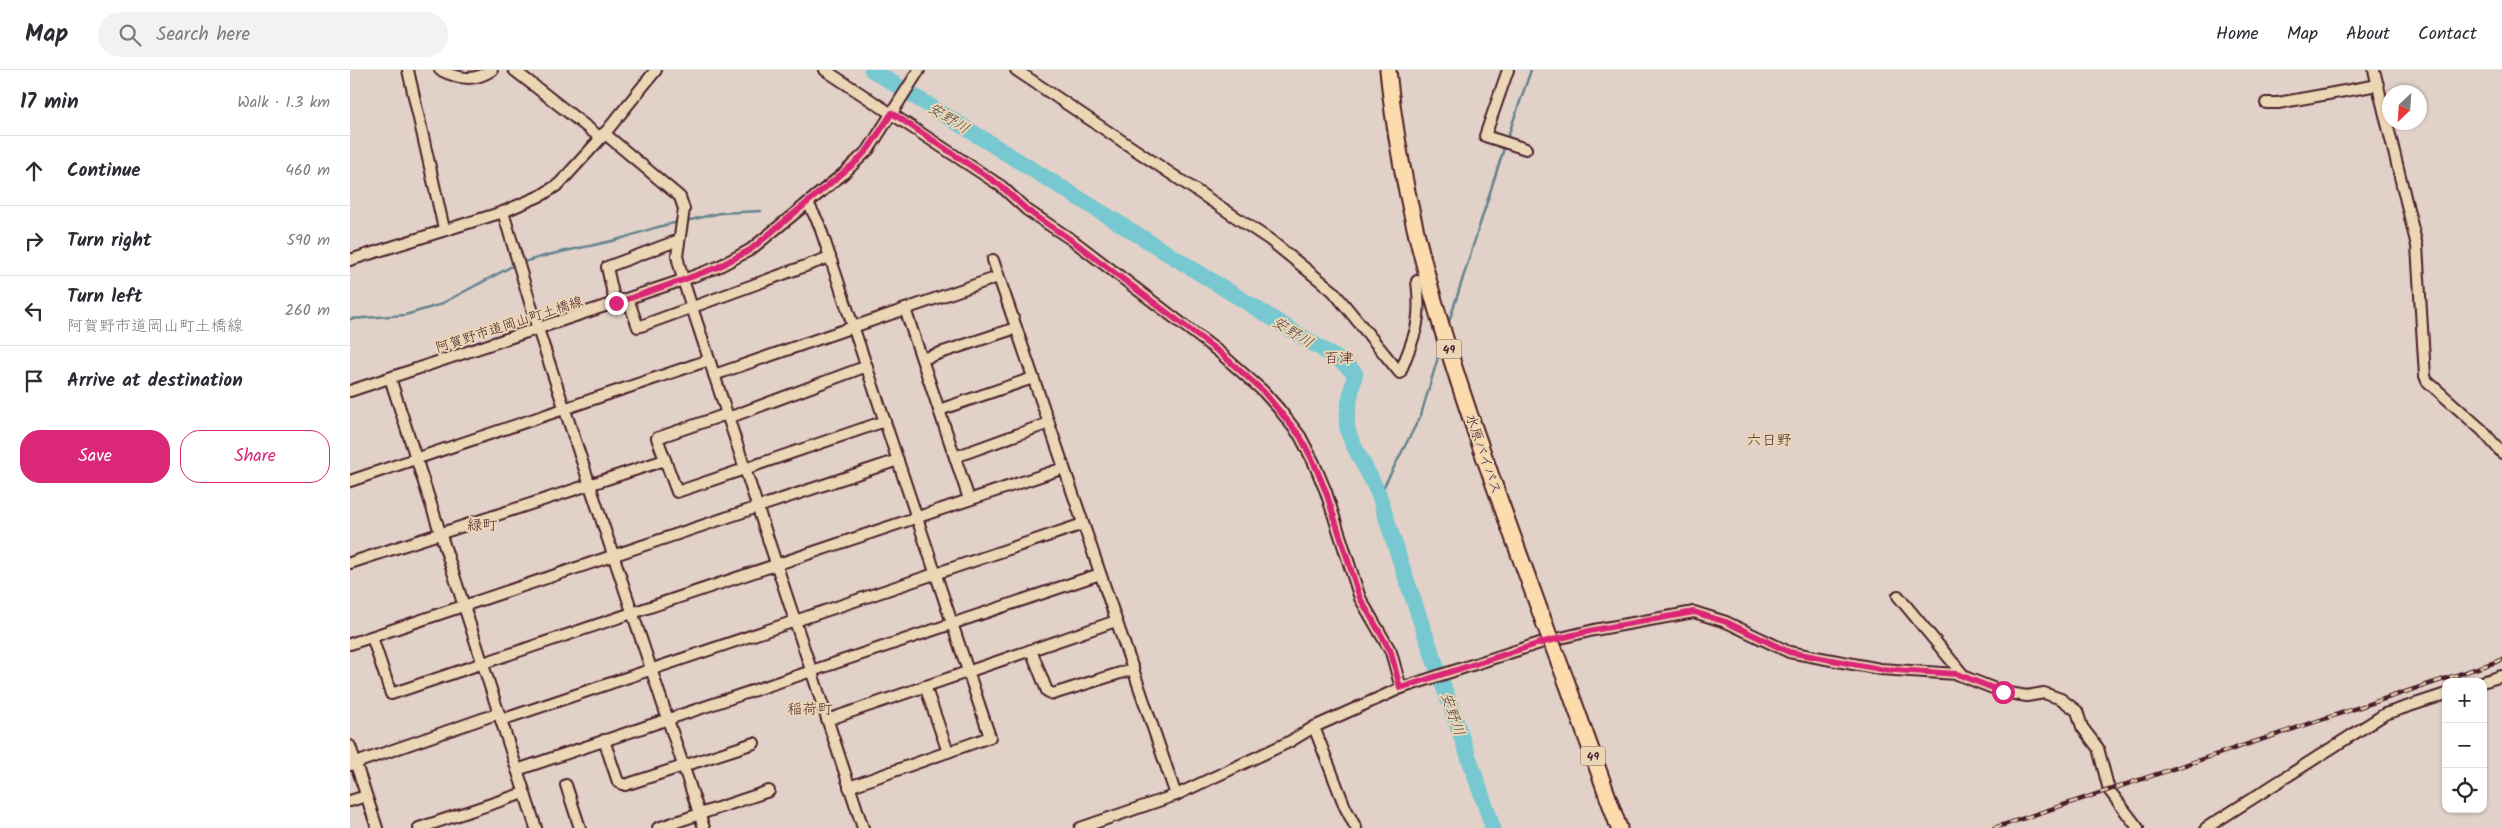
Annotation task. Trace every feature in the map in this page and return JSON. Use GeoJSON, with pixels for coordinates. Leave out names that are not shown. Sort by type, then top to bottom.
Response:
{"type":"FeatureCollection","features":[{"type":"Feature","properties":{"kind":"highway","name":"水原バイパス"},"geometry":{"type":"LineString","coordinates":[[1388,70],[1396,141],[1418,242],[1451,356],[1484,456],[1619,828]]}},
{"type":"Feature","properties":{"kind":"street"},"geometry":{"type":"LineString","coordinates":[[408,70],[444,229]]}},
{"type":"Feature","properties":{"kind":"street"},"geometry":{"type":"LineString","coordinates":[[440,70],[458,78],[474,79],[492,70]]}},
{"type":"Feature","properties":{"kind":"street"},"geometry":{"type":"LineString","coordinates":[[514,70],[680,197],[684,209],[683,227],[677,256],[683,280],[863,828]]}},
{"type":"Feature","properties":{"kind":"street"},"geometry":{"type":"LineString","coordinates":[[350,260],[503,212],[542,195],[559,184],[602,136],[656,70]]}},
{"type":"Feature","properties":{"kind":"street"},"geometry":{"type":"LineString","coordinates":[[825,70],[1001,186],[1027,210],[1074,242],[1219,352],[1263,391],[1300,436],[1314,463],[1326,492],[1360,598],[1391,652],[1400,688]]}},
{"type":"Feature","properties":{"kind":"street","name":"阿賀野市道岡山町土橋線"},"geometry":{"type":"LineString","coordinates":[[350,391],[683,280],[726,263],[750,250],[808,203],[868,149],[919,70]]}},
{"type":"Feature","properties":{"kind":"street"},"geometry":{"type":"LineString","coordinates":[[1016,70],[1129,148],[1227,210],[1277,246],[1333,291],[1400,373],[1419,325],[1420,308],[1417,281]]}},
{"type":"Feature","properties":{"kind":"street"},"geometry":{"type":"LineString","coordinates":[[1508,70],[1485,136],[1526,149]]}},
{"type":"Feature","properties":{"kind":"street"},"geometry":{"type":"LineString","coordinates":[[2374,70],[2417,246],[2425,376],[2427,381],[2482,430],[2502,453]]}},
{"type":"Feature","properties":{"kind":"street"},"geometry":{"type":"LineString","coordinates":[[2266,103],[2278,103],[2378,85]]}},
{"type":"Feature","properties":{"kind":"street"},"geometry":{"type":"LineString","coordinates":[[808,203],[819,224],[990,738],[849,787]]}},
{"type":"Feature","properties":{"kind":"street"},"geometry":{"type":"LineString","coordinates":[[503,212],[564,409],[704,828]]}},
{"type":"Feature","properties":{"kind":"street"},"geometry":{"type":"LineString","coordinates":[[616,303],[607,267],[679,240]]}},
{"type":"Feature","properties":{"kind":"street"},"geometry":{"type":"LineString","coordinates":[[628,299],[638,327],[830,258]]}},
{"type":"Feature","properties":{"kind":"street"},"geometry":{"type":"LineString","coordinates":[[992,260],[1176,795]]}},
{"type":"Feature","properties":{"kind":"street"},"geometry":{"type":"LineString","coordinates":[[714,375],[998,277]]}},
{"type":"Feature","properties":{"kind":"street"},"geometry":{"type":"LineString","coordinates":[[905,309],[969,500]]}},
{"type":"Feature","properties":{"kind":"street"},"geometry":{"type":"LineString","coordinates":[[922,358],[1016,328]]}},
{"type":"Feature","properties":{"kind":"street"},"geometry":{"type":"LineString","coordinates":[[350,481],[709,360]]}},
{"type":"Feature","properties":{"kind":"street"},"geometry":{"type":"LineString","coordinates":[[867,366],[728,416],[657,438],[677,492],[885,421]]}},
{"type":"Feature","properties":{"kind":"street"},"geometry":{"type":"LineString","coordinates":[[390,378],[536,828]]}},
{"type":"Feature","properties":{"kind":"street"},"geometry":{"type":"LineString","coordinates":[[939,410],[1033,378]]}},
{"type":"Feature","properties":{"kind":"street"},"geometry":{"type":"LineString","coordinates":[[955,457],[1049,423]]}},
{"type":"Feature","properties":{"kind":"street"},"geometry":{"type":"LineString","coordinates":[[350,563],[665,460]]}},
{"type":"Feature","properties":{"kind":"street"},"geometry":{"type":"LineString","coordinates":[[350,644],[898,460]]}},
{"type":"Feature","properties":{"kind":"street"},"geometry":{"type":"LineString","coordinates":[[372,637],[391,694],[1064,468]]}},
{"type":"Feature","properties":{"kind":"street"},"geometry":{"type":"LineString","coordinates":[[353,764],[651,670],[1083,524]]}},
{"type":"Feature","properties":{"kind":"street"},"geometry":{"type":"LineString","coordinates":[[517,770],[1100,574]]}},
{"type":"Feature","properties":{"kind":"street"},"geometry":{"type":"LineString","coordinates":[[1898,596],[1964,676]]}},
{"type":"Feature","properties":{"kind":"street"},"geometry":{"type":"LineString","coordinates":[[1080,828],[1176,795],[1288,742],[1314,727],[1400,688],[1501,656],[1594,630],[1690,612],[1726,622],[1789,652],[1880,669],[1925,670],[1964,676],[2003,692],[2027,696],[2044,693],[2061,699],[2077,711],[2082,728],[2098,748],[2109,790],[2138,828]]}},
{"type":"Feature","properties":{"kind":"street"},"geometry":{"type":"LineString","coordinates":[[827,720],[1116,621]]}},
{"type":"Feature","properties":{"kind":"street"},"geometry":{"type":"LineString","coordinates":[[1031,650],[1047,691],[1054,694],[1133,669]]}},
{"type":"Feature","properties":{"kind":"street"},"geometry":{"type":"LineString","coordinates":[[2487,680],[2502,676]]}},
{"type":"Feature","properties":{"kind":"street"},"geometry":{"type":"LineString","coordinates":[[926,686],[948,752]]}},
{"type":"Feature","properties":{"kind":"street"},"geometry":{"type":"LineString","coordinates":[[2206,828],[2385,714],[2442,695]]}},
{"type":"Feature","properties":{"kind":"street"},"geometry":{"type":"LineString","coordinates":[[1314,727],[1345,807],[1356,828]]}},
{"type":"Feature","properties":{"kind":"street"},"geometry":{"type":"LineString","coordinates":[[604,740],[618,782],[625,785],[754,743]]}},
{"type":"Feature","properties":{"kind":"street"},"geometry":{"type":"LineString","coordinates":[[350,746],[353,764],[377,828]]}},
{"type":"Feature","properties":{"kind":"street"},"geometry":{"type":"LineString","coordinates":[[566,784],[580,828]]}},
{"type":"Feature","properties":{"kind":"street"},"geometry":{"type":"LineString","coordinates":[[658,828],[769,791]]}},
{"type":"Feature","properties":{"kind":"street"},"geometry":{"type":"LineString","coordinates":[[419,828],[524,793]]}},
{"type":"Feature","properties":{"kind":"street"},"geometry":{"type":"LineString","coordinates":[[350,801],[366,796]]}},
{"type":"Feature","properties":{"kind":"waterway","name":"安野川"},"geometry":{"type":"LineString","coordinates":[[872,70],[1338,359],[1355,373],[1347,413],[1348,433],[1380,498],[1493,828]]}},
{"type":"Feature","properties":{"kind":"waterway"},"geometry":{"type":"LineString","coordinates":[[1507,139],[1531,70]]}},
{"type":"Feature","properties":{"kind":"waterway"},"geometry":{"type":"LineString","coordinates":[[1448,325],[1505,145]]}},
{"type":"Feature","properties":{"kind":"waterway"},"geometry":{"type":"LineString","coordinates":[[686,221],[720,213],[761,211]]}},
{"type":"Feature","properties":{"kind":"waterway"},"geometry":{"type":"LineString","coordinates":[[521,263],[680,222]]}},
{"type":"Feature","properties":{"kind":"waterway"},"geometry":{"type":"LineString","coordinates":[[350,319],[405,315],[439,305],[516,264]]}},
{"type":"Feature","properties":{"kind":"waterway"},"geometry":{"type":"LineString","coordinates":[[1379,496],[1421,415],[1441,347]]}},
{"type":"Feature","properties":{"kind":"railway"},"geometry":{"type":"LineString","coordinates":[[1994,828],[2502,660]]}},
{"type":"Feature","properties":{"kind":"district","name":"百津"},"geometry":{"type":"Point","coordinates":[1339,358]}},
{"type":"Feature","properties":{"kind":"district","name":"六日野"},"geometry":{"type":"Point","coordinates":[1769,440]}},
{"type":"Feature","properties":{"kind":"district","name":"緑町"},"geometry":{"type":"Point","coordinates":[482,525]}},
{"type":"Feature","properties":{"kind":"district","name":"稲荷町"},"geometry":{"type":"Point","coordinates":[810,709]}},
{"type":"Feature","properties":{"kind":"route"},"geometry":{"type":"LineString","coordinates":[[616,303],[718,267],[750,250],[856,162],[880,134],[892,113],[1001,186],[1027,210],[1074,242],[1200,336],[1263,391],[1279,409],[1300,436],[1314,463],[1326,492],[1360,598],[1391,652],[1400,688],[1540,643],[1594,630],[1694,612],[1726,622],[1789,652],[1880,669],[1925,670],[1957,674],[2003,692]]}}]}
